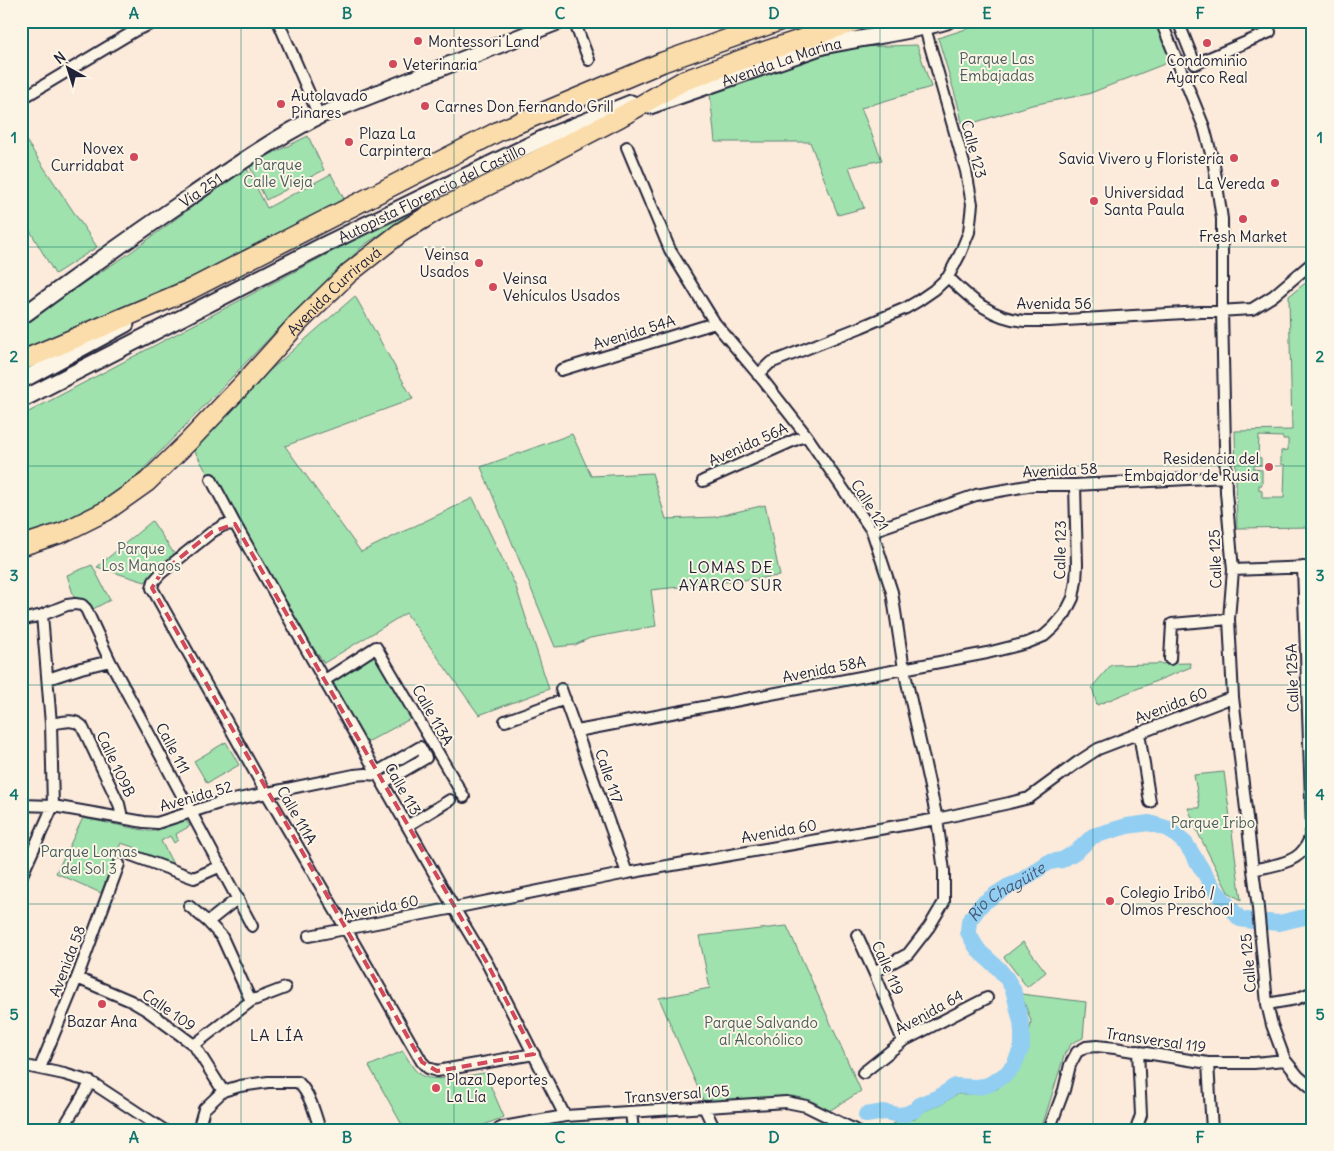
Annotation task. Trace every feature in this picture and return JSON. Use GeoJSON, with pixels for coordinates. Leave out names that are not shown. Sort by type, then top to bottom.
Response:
{"type":"FeatureCollection","features":[{"type":"Feature","properties":{"kind":"highway","name":"Autopista Florencio del Castillo"},"geometry":{"type":"LineString","coordinates":[[191,289],[499,131],[663,62],[779,21]]}},
{"type":"Feature","properties":{"kind":"highway","name":"Autopista Florencio del Castillo"},"geometry":{"type":"LineString","coordinates":[[683,81],[756,54],[856,21]]}},
{"type":"Feature","properties":{"kind":"highway"},"geometry":{"type":"LineString","coordinates":[[756,54],[823,46]]}},
{"type":"Feature","properties":{"kind":"highway","name":"Avenida Curriravá"},"geometry":{"type":"LineString","coordinates":[[21,546],[64,532],[106,511],[146,482],[189,441],[299,322],[350,273],[400,233],[436,211],[620,117],[683,81]]}},
{"type":"Feature","properties":{"kind":"highway"},"geometry":{"type":"LineString","coordinates":[[21,361],[191,289]]}},
{"type":"Feature","properties":{"kind":"main road","name":"Vía 251"},"geometry":{"type":"LineString","coordinates":[[21,317],[117,247],[284,134],[319,116],[560,21]]}},
{"type":"Feature","properties":{"kind":"main road","name":"Avenida La Marina"},"geometry":{"type":"LineString","coordinates":[[620,117],[823,46],[925,28],[947,21]]}},
{"type":"Feature","properties":{"kind":"main road","name":"Autopista Florencio del Castillo"},"geometry":{"type":"LineString","coordinates":[[21,400],[320,247],[536,143],[683,81]]}},
{"type":"Feature","properties":{"kind":"main road","name":"Autopista Florencio del Castillo"},"geometry":{"type":"LineString","coordinates":[[21,381],[191,289]]}},
{"type":"Feature","properties":{"kind":"street"},"geometry":{"type":"LineString","coordinates":[[21,99],[136,30],[158,21]]}},
{"type":"Feature","properties":{"kind":"street"},"geometry":{"type":"LineString","coordinates":[[278,21],[319,116]]}},
{"type":"Feature","properties":{"kind":"street"},"geometry":{"type":"LineString","coordinates":[[574,21],[589,60]]}},
{"type":"Feature","properties":{"kind":"street"},"geometry":{"type":"LineString","coordinates":[[1162,24],[1177,21],[1195,64]]}},
{"type":"Feature","properties":{"kind":"street","name":"Calle 125"},"geometry":{"type":"LineString","coordinates":[[1162,24],[1204,126],[1214,166],[1222,219],[1226,477],[1232,570],[1229,619],[1233,697],[1258,908],[1267,1004],[1272,1025],[1285,1060],[1298,1076],[1313,1089]]}},
{"type":"Feature","properties":{"kind":"street","name":"Calle 123"},"geometry":{"type":"LineString","coordinates":[[925,28],[966,171],[972,204],[969,232],[948,277]]}},
{"type":"Feature","properties":{"kind":"street"},"geometry":{"type":"LineString","coordinates":[[1181,70],[1270,32]]}},
{"type":"Feature","properties":{"kind":"street","name":"Calle 121"},"geometry":{"type":"LineString","coordinates":[[627,147],[670,250],[715,322],[806,436],[872,531],[892,592],[904,669],[937,820],[944,871],[944,902],[929,927],[908,954],[874,972]]}},
{"type":"Feature","properties":{"kind":"street","name":"Avenida 56"},"geometry":{"type":"LineString","coordinates":[[948,277],[967,296],[984,308],[1008,318],[1024,321],[1049,321],[1252,309],[1273,296],[1313,262]]}},
{"type":"Feature","properties":{"kind":"street"},"geometry":{"type":"LineString","coordinates":[[758,375],[770,363],[906,308],[934,290],[948,277]]}},
{"type":"Feature","properties":{"kind":"street","name":"Avenida 54A"},"geometry":{"type":"LineString","coordinates":[[561,370],[715,322]]}},
{"type":"Feature","properties":{"kind":"street","name":"Avenida 56A"},"geometry":{"type":"LineString","coordinates":[[703,481],[806,436]]}},
{"type":"Feature","properties":{"kind":"street","name":"Avenida 58"},"geometry":{"type":"LineString","coordinates":[[872,531],[976,495],[1033,484],[1074,485],[1226,477]]}},
{"type":"Feature","properties":{"kind":"street","name":"Calle 113"},"geometry":{"type":"LineString","coordinates":[[211,479],[407,826],[487,963],[565,1116]]}},
{"type":"Feature","properties":{"kind":"street","name":"Calle 123"},"geometry":{"type":"LineString","coordinates":[[1065,614],[1073,598],[1077,573],[1074,485]]}},
{"type":"Feature","properties":{"kind":"street","name":"Calle 111A"},"geometry":{"type":"LineString","coordinates":[[235,524],[224,525],[212,532],[161,573],[154,581],[152,588],[266,792],[422,1062],[428,1068],[437,1071],[534,1054]]}},
{"type":"Feature","properties":{"kind":"street"},"geometry":{"type":"LineString","coordinates":[[1232,570],[1308,567]]}},
{"type":"Feature","properties":{"kind":"street","name":"Calle 125A"},"geometry":{"type":"LineString","coordinates":[[1253,870],[1286,862],[1298,856],[1307,845],[1312,829],[1308,567]]}},
{"type":"Feature","properties":{"kind":"street","name":"Calle 111"},"geometry":{"type":"LineString","coordinates":[[42,615],[67,605],[82,605],[86,609],[110,661],[252,926]]}},
{"type":"Feature","properties":{"kind":"street","name":"Avenida 58A"},"geometry":{"type":"LineString","coordinates":[[577,731],[987,653],[1027,643],[1044,636],[1065,614]]}},
{"type":"Feature","properties":{"kind":"street"},"geometry":{"type":"LineString","coordinates":[[21,620],[42,615],[51,724],[53,806],[21,877]]}},
{"type":"Feature","properties":{"kind":"street"},"geometry":{"type":"LineString","coordinates":[[1170,660],[1172,624],[1229,619]]}},
{"type":"Feature","properties":{"kind":"street","name":"Calle 113A"},"geometry":{"type":"LineString","coordinates":[[324,680],[376,647],[464,797]]}},
{"type":"Feature","properties":{"kind":"street"},"geometry":{"type":"LineString","coordinates":[[48,679],[110,661]]}},
{"type":"Feature","properties":{"kind":"street","name":"Calle 117"},"geometry":{"type":"LineString","coordinates":[[506,721],[563,694],[627,872]]}},
{"type":"Feature","properties":{"kind":"street","name":"Avenida 60"},"geometry":{"type":"LineString","coordinates":[[309,936],[627,872],[937,820],[1029,798],[1098,749],[1233,697]]}},
{"type":"Feature","properties":{"kind":"street","name":"Calle 109B"},"geometry":{"type":"LineString","coordinates":[[51,724],[70,721],[77,722],[82,726],[119,804],[122,817]]}},
{"type":"Feature","properties":{"kind":"street"},"geometry":{"type":"LineString","coordinates":[[1139,733],[1150,802]]}},
{"type":"Feature","properties":{"kind":"street","name":"Avenida 52"},"geometry":{"type":"LineString","coordinates":[[24,805],[53,806],[157,823],[219,803],[266,792],[354,775],[379,776]]}},
{"type":"Feature","properties":{"kind":"street"},"geometry":{"type":"LineString","coordinates":[[407,826],[450,800]]}},
{"type":"Feature","properties":{"kind":"street"},"geometry":{"type":"LineString","coordinates":[[131,855],[194,878],[221,866]]}},
{"type":"Feature","properties":{"kind":"street","name":"Avenida 58"},"geometry":{"type":"LineString","coordinates":[[40,1068],[77,978],[119,864]]}},
{"type":"Feature","properties":{"kind":"street"},"geometry":{"type":"LineString","coordinates":[[208,922],[238,898]]}},
{"type":"Feature","properties":{"kind":"street"},"geometry":{"type":"LineString","coordinates":[[189,906],[222,937],[251,1001]]}},
{"type":"Feature","properties":{"kind":"street","name":"Calle 119"},"geometry":{"type":"LineString","coordinates":[[857,935],[903,1041]]}},
{"type":"Feature","properties":{"kind":"street","name":"Calle 109"},"geometry":{"type":"LineString","coordinates":[[77,978],[131,1001],[148,1011],[194,1045],[223,1091]]}},
{"type":"Feature","properties":{"kind":"street"},"geometry":{"type":"LineString","coordinates":[[194,1045],[251,1001],[284,988]]}},
{"type":"Feature","properties":{"kind":"street"},"geometry":{"type":"LineString","coordinates":[[1267,1004],[1296,999],[1313,992]]}},
{"type":"Feature","properties":{"kind":"street","name":"Avenida 64"},"geometry":{"type":"LineString","coordinates":[[863,1073],[903,1041],[986,998]]}},
{"type":"Feature","properties":{"kind":"street","name":"Transversal 119"},"geometry":{"type":"LineString","coordinates":[[1049,1130],[1064,1090],[1070,1065],[1077,1052],[1086,1047],[1097,1046],[1138,1051],[1208,1063],[1254,1063],[1285,1060]]}},
{"type":"Feature","properties":{"kind":"street"},"geometry":{"type":"LineString","coordinates":[[1136,1130],[1141,1114],[1138,1051]]}},
{"type":"Feature","properties":{"kind":"street"},"geometry":{"type":"LineString","coordinates":[[1208,1063],[1212,1130]]}},
{"type":"Feature","properties":{"kind":"street"},"geometry":{"type":"LineString","coordinates":[[21,1066],[40,1068],[91,1082],[162,1129]]}},
{"type":"Feature","properties":{"kind":"street"},"geometry":{"type":"LineString","coordinates":[[62,1130],[91,1082]]}},
{"type":"Feature","properties":{"kind":"street"},"geometry":{"type":"LineString","coordinates":[[198,1130],[204,1109],[223,1091],[240,1086],[268,1082],[298,1082],[304,1088],[320,1130]]}},
{"type":"Feature","properties":{"kind":"street","name":"Transversal 105"},"geometry":{"type":"LineString","coordinates":[[497,1130],[503,1127],[565,1116],[786,1102],[806,1106],[855,1130]]}},
{"type":"Feature","properties":{"kind":"street"},"geometry":{"type":"LineString","coordinates":[[704,1107],[715,1130]]}},
{"type":"Feature","properties":{"kind":"street"},"geometry":{"type":"LineString","coordinates":[[631,1112],[633,1130]]}},
{"type":"Feature","properties":{"kind":"highlighted area"},"geometry":{"type":"Polygon","coordinates":[[[235,524],[487,963],[534,1054],[437,1071],[422,1062],[152,588],[161,573],[212,532],[235,524]]]}},
{"type":"Feature","properties":{"kind":"green space","name":"Parque Las Embajadas"},"geometry":{"type":"Polygon","coordinates":[[[991,21],[1155,21],[1172,61],[1088,94],[1032,105],[963,126],[938,38],[991,21]]]}},
{"type":"Feature","properties":{"kind":"green space"},"geometry":{"type":"Polygon","coordinates":[[[917,45],[931,87],[861,108],[882,160],[849,167],[864,208],[838,215],[810,142],[715,142],[710,94],[821,54],[856,47],[917,45]]]}},
{"type":"Feature","properties":{"kind":"green space"},"geometry":{"type":"Polygon","coordinates":[[[21,133],[97,247],[55,274],[21,215],[21,133]]]}},
{"type":"Feature","properties":{"kind":"green space","name":"Parque Calle Vieja"},"geometry":{"type":"Polygon","coordinates":[[[308,136],[324,170],[266,200],[249,165],[308,136]]]}},
{"type":"Feature","properties":{"kind":"green space"},"geometry":{"type":"Polygon","coordinates":[[[246,167],[267,208],[331,174],[344,199],[163,295],[21,357],[21,323],[127,255],[246,167]]]}},
{"type":"Feature","properties":{"kind":"green space"},"geometry":{"type":"Polygon","coordinates":[[[447,191],[364,245],[282,325],[132,481],[107,501],[68,522],[21,538],[21,416],[447,191]]]}},
{"type":"Feature","properties":{"kind":"green space"},"geometry":{"type":"Polygon","coordinates":[[[1313,277],[1313,527],[1237,528],[1235,431],[1292,430],[1289,296],[1313,277]],[[1259,436],[1258,457],[1261,458],[1261,465],[1254,465],[1254,469],[1262,470],[1262,485],[1259,485],[1259,490],[1262,491],[1262,498],[1284,498],[1285,465],[1281,464],[1281,451],[1288,450],[1288,439],[1283,439],[1283,437],[1259,436]]]}},
{"type":"Feature","properties":{"kind":"green space"},"geometry":{"type":"Polygon","coordinates":[[[355,296],[413,399],[285,446],[361,552],[473,498],[516,587],[549,689],[479,715],[406,613],[324,663],[277,597],[189,441],[355,296]]]}},
{"type":"Feature","properties":{"kind":"green space"},"geometry":{"type":"Polygon","coordinates":[[[572,434],[591,476],[652,473],[666,519],[715,517],[765,505],[780,576],[651,590],[656,626],[590,638],[575,645],[555,647],[481,467],[572,434]]]}},
{"type":"Feature","properties":{"kind":"green space","name":"Parque Los Mangos"},"geometry":{"type":"Polygon","coordinates":[[[152,521],[175,555],[145,582],[97,567],[152,521]]]}},
{"type":"Feature","properties":{"kind":"green space"},"geometry":{"type":"Polygon","coordinates":[[[92,565],[110,600],[93,609],[87,601],[74,597],[67,575],[92,565]]]}},
{"type":"Feature","properties":{"kind":"green space"},"geometry":{"type":"Polygon","coordinates":[[[375,655],[412,718],[362,745],[332,679],[375,655]]]}},
{"type":"Feature","properties":{"kind":"green space"},"geometry":{"type":"Polygon","coordinates":[[[1190,663],[1191,667],[1097,705],[1092,687],[1111,665],[1190,663]]]}},
{"type":"Feature","properties":{"kind":"green space"},"geometry":{"type":"Polygon","coordinates":[[[226,742],[239,765],[207,783],[194,761],[226,742]]]}},
{"type":"Feature","properties":{"kind":"green space","name":"Parque Iribo"},"geometry":{"type":"Polygon","coordinates":[[[1224,772],[1241,900],[1228,892],[1199,835],[1188,808],[1200,808],[1194,775],[1224,772]]]}},
{"type":"Feature","properties":{"kind":"green space","name":"Parque Lomas del Sol 3"},"geometry":{"type":"Polygon","coordinates":[[[83,818],[148,831],[156,831],[184,818],[190,826],[176,834],[178,840],[174,843],[170,836],[161,841],[175,868],[136,853],[136,848],[121,843],[101,893],[56,873],[83,818]]]}},
{"type":"Feature","properties":{"kind":"green space","name":"Parque Salvando al Alcohólico"},"geometry":{"type":"Polygon","coordinates":[[[787,926],[861,1091],[829,1111],[811,1100],[792,1096],[704,1102],[659,998],[710,988],[699,936],[787,926]]]}},
{"type":"Feature","properties":{"kind":"green space"},"geometry":{"type":"Polygon","coordinates":[[[1023,942],[1046,972],[1027,987],[1004,957],[1023,942]]]}},
{"type":"Feature","properties":{"kind":"green space"},"geometry":{"type":"Polygon","coordinates":[[[1021,994],[1086,1002],[1083,1038],[1072,1043],[1065,1053],[1041,1130],[884,1129],[899,1121],[915,1119],[924,1111],[942,1104],[957,1094],[977,1094],[997,1089],[1013,1075],[1027,1046],[1031,1021],[1021,994]]]}},
{"type":"Feature","properties":{"kind":"green space","name":"Plaza Deportes La Lía"},"geometry":{"type":"Polygon","coordinates":[[[403,1051],[414,1069],[425,1077],[441,1079],[485,1073],[504,1117],[471,1130],[405,1130],[369,1066],[403,1051]]]}},
{"type":"Feature","properties":{"kind":"waterway","name":"Río Chagüite"},"geometry":{"type":"LineString","coordinates":[[866,1115],[884,1112],[899,1115],[906,1114],[915,1110],[921,1104],[939,1097],[955,1086],[976,1087],[990,1084],[1006,1074],[1014,1065],[1022,1047],[1022,1031],[1013,989],[999,969],[975,945],[968,932],[969,921],[982,904],[996,894],[1019,882],[1049,862],[1062,860],[1077,851],[1093,836],[1127,826],[1149,823],[1169,829],[1186,844],[1215,890],[1240,919],[1253,921]]}},
{"type":"Feature","properties":{"kind":"waterway","name":"Río Chagüite"},"geometry":{"type":"LineString","coordinates":[[1268,922],[1279,923],[1313,915]]}},
{"type":"Feature","properties":{"kind":"place","name":"Montessori Land"},"geometry":{"type":"Point","coordinates":[418,41]}},
{"type":"Feature","properties":{"kind":"place","name":"Condominio Ayarco Real"},"geometry":{"type":"Point","coordinates":[1207,43]}},
{"type":"Feature","properties":{"kind":"place","name":"Veterinaria"},"geometry":{"type":"Point","coordinates":[393,64]}},
{"type":"Feature","properties":{"kind":"place","name":"Autolavado Pinares"},"geometry":{"type":"Point","coordinates":[281,104]}},
{"type":"Feature","properties":{"kind":"place","name":"Carnes Don Fernando Grill"},"geometry":{"type":"Point","coordinates":[425,106]}},
{"type":"Feature","properties":{"kind":"place","name":"Plaza La Carpintera"},"geometry":{"type":"Point","coordinates":[349,142]}},
{"type":"Feature","properties":{"kind":"place","name":"Novex Curridabat"},"geometry":{"type":"Point","coordinates":[134,157]}},
{"type":"Feature","properties":{"kind":"place","name":"Savia Vivero y Floristería"},"geometry":{"type":"Point","coordinates":[1234,158]}},
{"type":"Feature","properties":{"kind":"place","name":"La Vereda"},"geometry":{"type":"Point","coordinates":[1275,183]}},
{"type":"Feature","properties":{"kind":"place","name":"Universidad Santa Paula"},"geometry":{"type":"Point","coordinates":[1094,201]}},
{"type":"Feature","properties":{"kind":"place","name":"Fresh Market"},"geometry":{"type":"Point","coordinates":[1243,219]}},
{"type":"Feature","properties":{"kind":"place","name":"Veinsa Usados"},"geometry":{"type":"Point","coordinates":[479,263]}},
{"type":"Feature","properties":{"kind":"place","name":"Veinsa Vehículos Usados"},"geometry":{"type":"Point","coordinates":[493,287]}},
{"type":"Feature","properties":{"kind":"place","name":"Residencia del Embajador de Rusia"},"geometry":{"type":"Point","coordinates":[1269,467]}},
{"type":"Feature","properties":{"kind":"place","name":"Colegio Iribó / Olmos Preschool"},"geometry":{"type":"Point","coordinates":[1110,901]}},
{"type":"Feature","properties":{"kind":"place","name":"Bazar Ana"},"geometry":{"type":"Point","coordinates":[102,1004]}},
{"type":"Feature","properties":{"kind":"place","name":"Plaza Deportes La Lía"},"geometry":{"type":"Point","coordinates":[436,1088]}},
{"type":"Feature","properties":{"kind":"district","name":"LOMAS DE AYARCO SUR"},"geometry":{"type":"Point","coordinates":[731,576]}},
{"type":"Feature","properties":{"kind":"district","name":"LA LÍA"},"geometry":{"type":"Point","coordinates":[277,1035]}}]}
